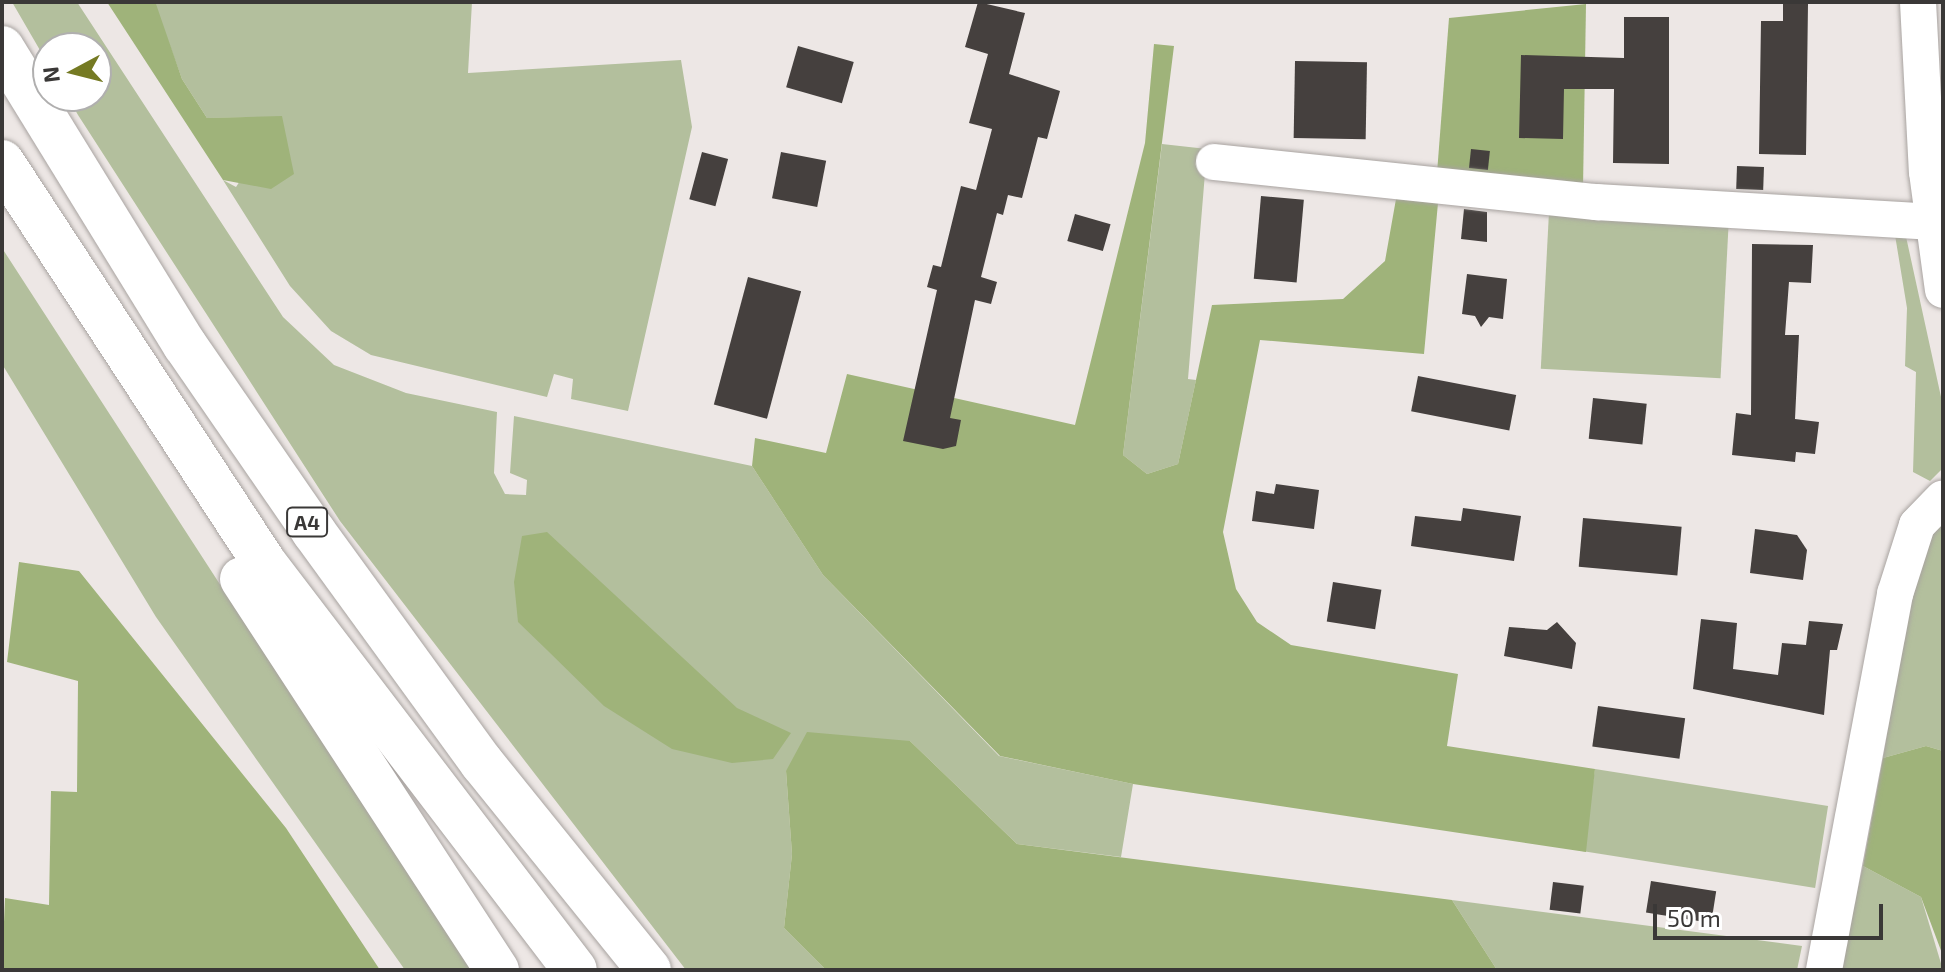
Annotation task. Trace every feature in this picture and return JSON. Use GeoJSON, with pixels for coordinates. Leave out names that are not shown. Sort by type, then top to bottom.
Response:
{"type":"FeatureCollection","features":[{"type":"Feature","properties":{"kind":"highway","name":"A4"},"geometry":{"type":"LineString","coordinates":[[2,48],[185,345],[314,532],[482,763],[649,970]]}},
{"type":"Feature","properties":{"kind":"highway","name":"A4"},"geometry":{"type":"LineString","coordinates":[[2,164],[266,565],[575,970]]}},
{"type":"Feature","properties":{"kind":"highway"},"geometry":{"type":"LineString","coordinates":[[2,164],[117,389],[497,970]]}},
{"type":"Feature","properties":{"kind":"street"},"geometry":{"type":"LineString","coordinates":[[1918,2],[1933,222],[1943,290]]}},
{"type":"Feature","properties":{"kind":"street"},"geometry":{"type":"LineString","coordinates":[[1214,162],[1597,202],[1933,222]]}},
{"type":"Feature","properties":{"kind":"street"},"geometry":{"type":"LineString","coordinates":[[1824,970],[1895,594],[1917,525],[1943,498]]}},
{"type":"Feature","properties":{"kind":"green space"},"geometry":{"type":"Polygon","coordinates":[[[12,2],[77,2],[97,32],[32,32],[32,36],[12,2]]]}},
{"type":"Feature","properties":{"kind":"green space"},"geometry":{"type":"Polygon","coordinates":[[[107,2],[156,4],[182,79],[207,118],[282,116],[294,174],[271,189],[223,180],[107,2]]]}},
{"type":"Feature","properties":{"kind":"green space"},"geometry":{"type":"Polygon","coordinates":[[[154,2],[472,2],[468,73],[681,60],[692,127],[628,411],[571,399],[573,379],[554,374],[547,397],[371,355],[331,331],[290,286],[223,180],[236,187],[282,117],[207,118],[182,79],[154,2]]]}},
{"type":"Feature","properties":{"kind":"green space"},"geometry":{"type":"Polygon","coordinates":[[[1586,4],[1583,188],[1437,173],[1449,18],[1586,4]]]}},
{"type":"Feature","properties":{"kind":"green space"},"geometry":{"type":"Polygon","coordinates":[[[1154,44],[1174,46],[1123,455],[1147,474],[1178,464],[1212,305],[1343,299],[1385,261],[1396,199],[1438,203],[1424,354],[1260,340],[1223,532],[1236,589],[1257,622],[1291,645],[1458,674],[1447,746],[1595,769],[1586,852],[1133,784],[1000,756],[823,575],[752,466],[755,438],[826,453],[847,374],[1075,425],[1145,143],[1154,44]]]}},
{"type":"Feature","properties":{"kind":"green space"},"geometry":{"type":"Polygon","coordinates":[[[112,56],[283,317],[334,365],[406,393],[497,412],[494,473],[505,494],[526,495],[527,480],[510,473],[514,416],[752,466],[823,575],[999,756],[1133,784],[1121,857],[1017,844],[910,741],[786,771],[792,854],[784,928],[826,970],[686,970],[340,521],[76,112],[112,112],[112,56]]]}},
{"type":"Feature","properties":{"kind":"green space"},"geometry":{"type":"Polygon","coordinates":[[[1162,144],[1207,149],[1188,379],[1196,380],[1178,464],[1147,474],[1123,455],[1162,144]]]}},
{"type":"Feature","properties":{"kind":"green space"},"geometry":{"type":"Polygon","coordinates":[[[1549,212],[1729,221],[1721,378],[1541,369],[1549,212]]]}},
{"type":"Feature","properties":{"kind":"green space"},"geometry":{"type":"Polygon","coordinates":[[[1894,229],[1905,232],[1943,406],[1943,468],[1930,481],[1913,472],[1916,372],[1905,366],[1907,308],[1894,229]]]}},
{"type":"Feature","properties":{"kind":"green space"},"geometry":{"type":"Polygon","coordinates":[[[2,248],[473,970],[405,970],[156,617],[2,364],[2,248]]]}},
{"type":"Feature","properties":{"kind":"green space"},"geometry":{"type":"Polygon","coordinates":[[[1943,518],[1943,751],[1926,746],[1883,758],[1917,558],[1943,518]]]}},
{"type":"Feature","properties":{"kind":"green space"},"geometry":{"type":"Polygon","coordinates":[[[547,532],[737,708],[791,733],[773,759],[732,763],[672,749],[604,706],[518,622],[514,582],[522,536],[547,532]]]}},
{"type":"Feature","properties":{"kind":"green space"},"geometry":{"type":"Polygon","coordinates":[[[19,562],[79,571],[286,828],[380,970],[2,970],[5,898],[49,905],[51,791],[77,792],[78,681],[7,662],[19,562]]]}},
{"type":"Feature","properties":{"kind":"green space"},"geometry":{"type":"Polygon","coordinates":[[[807,732],[910,741],[1017,844],[1452,900],[1497,970],[826,970],[784,928],[792,854],[786,771],[807,732]]]}},
{"type":"Feature","properties":{"kind":"green space"},"geometry":{"type":"Polygon","coordinates":[[[1926,746],[1943,751],[1943,956],[1921,897],[1863,866],[1883,758],[1926,746]]]}},
{"type":"Feature","properties":{"kind":"green space"},"geometry":{"type":"Polygon","coordinates":[[[1595,769],[1828,806],[1815,888],[1582,851],[1595,769]]]}},
{"type":"Feature","properties":{"kind":"green space"},"geometry":{"type":"Polygon","coordinates":[[[1863,866],[1921,897],[1943,970],[1839,970],[1863,866]]]}},
{"type":"Feature","properties":{"kind":"green space"},"geometry":{"type":"Polygon","coordinates":[[[1452,900],[1802,946],[1797,970],[1497,970],[1452,900]]]}},
{"type":"Feature","properties":{"kind":"building"},"geometry":{"type":"Polygon","coordinates":[[[978,2],[1025,13],[1009,74],[1060,91],[1047,139],[1038,137],[1022,198],[1008,195],[1003,215],[997,213],[981,277],[997,282],[991,304],[975,300],[950,418],[961,420],[956,446],[943,449],[903,441],[937,290],[927,287],[933,265],[941,267],[961,186],[976,190],[992,129],[969,123],[988,54],[965,47],[978,2]]]}},
{"type":"Feature","properties":{"kind":"building"},"geometry":{"type":"Polygon","coordinates":[[[1783,4],[1808,4],[1806,155],[1759,154],[1761,21],[1783,21],[1783,4]]]}},
{"type":"Feature","properties":{"kind":"building"},"geometry":{"type":"Polygon","coordinates":[[[1624,17],[1669,17],[1669,164],[1613,163],[1614,89],[1564,89],[1563,139],[1519,138],[1521,55],[1624,58],[1624,17]]]}},
{"type":"Feature","properties":{"kind":"building"},"geometry":{"type":"Polygon","coordinates":[[[798,46],[854,62],[842,103],[786,87],[798,46]]]}},
{"type":"Feature","properties":{"kind":"building"},"geometry":{"type":"Polygon","coordinates":[[[1295,61],[1367,62],[1366,139],[1294,138],[1295,61]]]}},
{"type":"Feature","properties":{"kind":"building"},"geometry":{"type":"Polygon","coordinates":[[[1471,149],[1490,151],[1488,170],[1469,168],[1471,149]]]}},
{"type":"Feature","properties":{"kind":"building"},"geometry":{"type":"Polygon","coordinates":[[[702,152],[728,159],[715,206],[689,199],[702,152]]]}},
{"type":"Feature","properties":{"kind":"building"},"geometry":{"type":"Polygon","coordinates":[[[781,152],[826,161],[817,207],[772,198],[781,152]]]}},
{"type":"Feature","properties":{"kind":"building"},"geometry":{"type":"Polygon","coordinates":[[[1737,166],[1764,167],[1763,190],[1736,189],[1737,166]]]}},
{"type":"Feature","properties":{"kind":"building"},"geometry":{"type":"Polygon","coordinates":[[[1261,196],[1304,200],[1297,282],[1254,279],[1261,196]]]}},
{"type":"Feature","properties":{"kind":"building"},"geometry":{"type":"Polygon","coordinates":[[[1464,209],[1487,212],[1487,242],[1461,239],[1464,209]]]}},
{"type":"Feature","properties":{"kind":"building"},"geometry":{"type":"Polygon","coordinates":[[[1075,214],[1111,224],[1103,251],[1067,241],[1075,214]]]}},
{"type":"Feature","properties":{"kind":"building"},"geometry":{"type":"Polygon","coordinates":[[[1752,244],[1813,245],[1811,283],[1789,282],[1785,335],[1799,335],[1795,419],[1819,422],[1815,454],[1796,452],[1795,462],[1732,455],[1736,413],[1751,415],[1752,244]]]}},
{"type":"Feature","properties":{"kind":"building"},"geometry":{"type":"Polygon","coordinates":[[[1467,274],[1507,279],[1503,319],[1489,317],[1481,327],[1475,316],[1462,314],[1467,274]]]}},
{"type":"Feature","properties":{"kind":"building"},"geometry":{"type":"Polygon","coordinates":[[[748,277],[801,291],[767,419],[714,405],[748,277]]]}},
{"type":"Feature","properties":{"kind":"building"},"geometry":{"type":"Polygon","coordinates":[[[1418,376],[1516,395],[1509,430],[1411,411],[1418,376]]]}},
{"type":"Feature","properties":{"kind":"building"},"geometry":{"type":"Polygon","coordinates":[[[1593,398],[1647,404],[1642,444],[1589,439],[1593,398]]]}},
{"type":"Feature","properties":{"kind":"building"},"geometry":{"type":"Polygon","coordinates":[[[1276,484],[1319,490],[1314,529],[1252,521],[1256,491],[1274,494],[1276,484]]]}},
{"type":"Feature","properties":{"kind":"building"},"geometry":{"type":"Polygon","coordinates":[[[1463,508],[1521,516],[1514,561],[1411,546],[1415,516],[1461,521],[1463,508]]]}},
{"type":"Feature","properties":{"kind":"building"},"geometry":{"type":"Polygon","coordinates":[[[1583,518],[1682,527],[1677,575],[1579,567],[1583,518]]]}},
{"type":"Feature","properties":{"kind":"building"},"geometry":{"type":"Polygon","coordinates":[[[1755,529],[1797,535],[1807,550],[1803,580],[1750,573],[1755,529]]]}},
{"type":"Feature","properties":{"kind":"building"},"geometry":{"type":"Polygon","coordinates":[[[1333,582],[1381,590],[1375,629],[1327,622],[1333,582]]]}},
{"type":"Feature","properties":{"kind":"building"},"geometry":{"type":"Polygon","coordinates":[[[1701,619],[1737,623],[1733,669],[1778,675],[1782,643],[1806,645],[1809,621],[1843,624],[1837,650],[1830,650],[1824,715],[1693,689],[1701,619]]]}},
{"type":"Feature","properties":{"kind":"building"},"geometry":{"type":"Polygon","coordinates":[[[1557,622],[1576,643],[1572,669],[1504,656],[1509,627],[1547,630],[1557,622]]]}},
{"type":"Feature","properties":{"kind":"building"},"geometry":{"type":"Polygon","coordinates":[[[1598,706],[1685,718],[1679,759],[1592,747],[1598,706]]]}},
{"type":"Feature","properties":{"kind":"building"},"geometry":{"type":"Polygon","coordinates":[[[1651,881],[1716,891],[1711,923],[1646,913],[1651,881]]]}},
{"type":"Feature","properties":{"kind":"building"},"geometry":{"type":"Polygon","coordinates":[[[1553,882],[1584,886],[1580,914],[1550,910],[1553,882]]]}}]}
